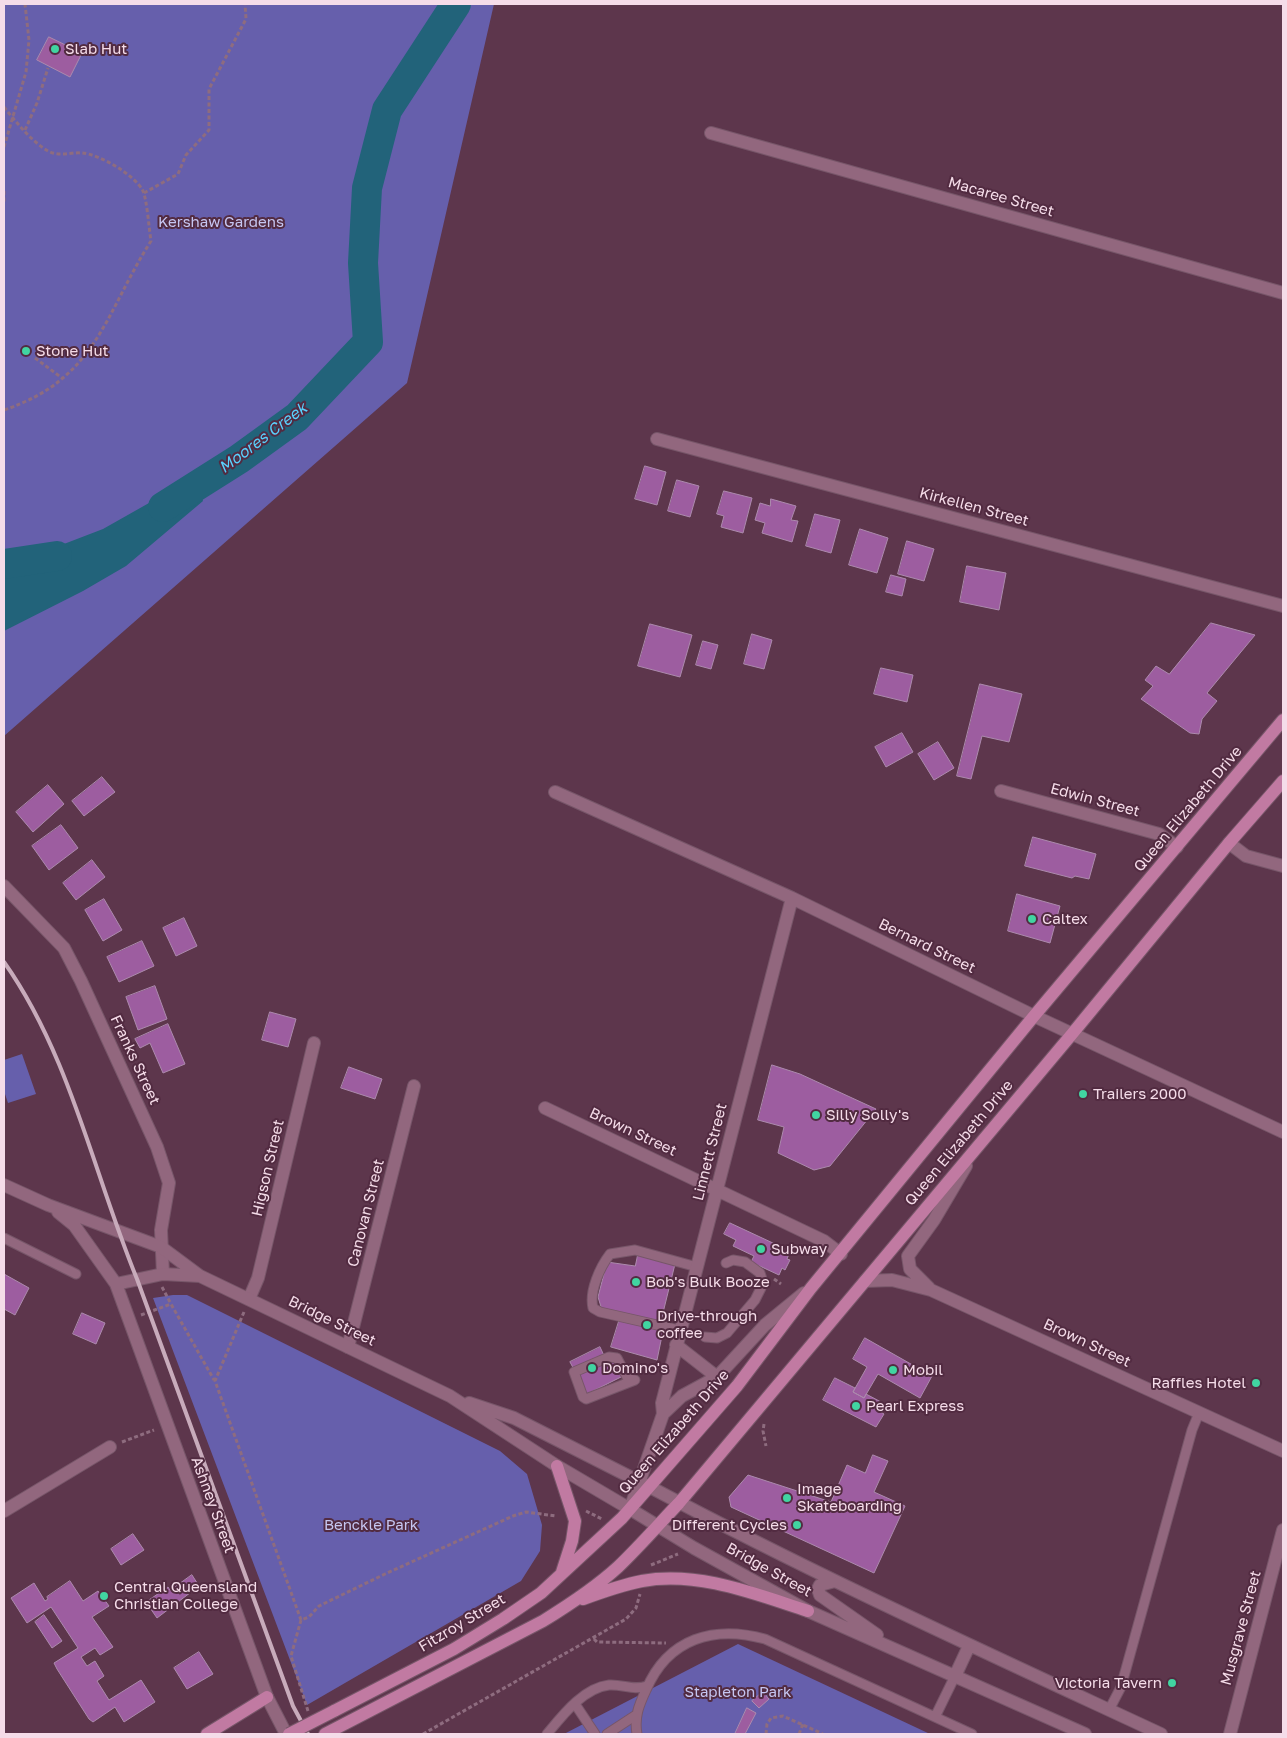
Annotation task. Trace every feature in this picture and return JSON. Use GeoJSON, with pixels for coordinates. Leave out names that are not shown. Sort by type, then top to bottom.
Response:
{"type":"FeatureCollection","features":[{"type":"Feature","properties":{"kind":"main road","name":"Queen Elizabeth Drive"},"geometry":{"type":"LineString","coordinates":[[630,1509],[644,1485],[737,1386],[811,1288],[841,1254],[1034,1016],[1283,720]]}},
{"type":"Feature","properties":{"kind":"main road","name":"Queen Elizabeth Drive"},"geometry":{"type":"LineString","coordinates":[[659,1525],[1072,1034],[1229,843],[1283,781]]}},
{"type":"Feature","properties":{"kind":"main road"},"geometry":{"type":"LineString","coordinates":[[557,1466],[575,1521],[572,1540],[561,1575]]}},
{"type":"Feature","properties":{"kind":"main road","name":"Fitzroy Street"},"geometry":{"type":"LineString","coordinates":[[288,1734],[454,1649],[541,1594],[630,1509]]}},
{"type":"Feature","properties":{"kind":"main road"},"geometry":{"type":"LineString","coordinates":[[325,1734],[526,1630],[573,1602],[617,1568],[659,1525]]}},
{"type":"Feature","properties":{"kind":"main road"},"geometry":{"type":"LineString","coordinates":[[573,1602],[642,1582],[692,1580],[732,1586],[808,1610]]}},
{"type":"Feature","properties":{"kind":"main road"},"geometry":{"type":"LineString","coordinates":[[207,1734],[267,1697]]}},
{"type":"Feature","properties":{"kind":"street","name":"Macaree Street"},"geometry":{"type":"LineString","coordinates":[[711,133],[1283,293]]}},
{"type":"Feature","properties":{"kind":"street","name":"Kirkellen Street"},"geometry":{"type":"LineString","coordinates":[[657,439],[1283,606]]}},
{"type":"Feature","properties":{"kind":"street","name":"Edwin Street"},"geometry":{"type":"LineString","coordinates":[[1001,791],[1159,834],[1177,847]]}},
{"type":"Feature","properties":{"kind":"street","name":"Bernard Street"},"geometry":{"type":"LineString","coordinates":[[555,792],[792,898],[1034,1016],[1283,1132]]}},
{"type":"Feature","properties":{"kind":"street"},"geometry":{"type":"LineString","coordinates":[[1229,843],[1246,856],[1283,866]]}},
{"type":"Feature","properties":{"kind":"street","name":"Franks Street"},"geometry":{"type":"LineString","coordinates":[[4,886],[64,948],[157,1147],[169,1183],[161,1230],[163,1274]]}},
{"type":"Feature","properties":{"kind":"street","name":"Linnett Street"},"geometry":{"type":"LineString","coordinates":[[663,1414],[662,1402],[679,1330],[792,898]]}},
{"type":"Feature","properties":{"kind":"street","name":"Higson Street"},"geometry":{"type":"LineString","coordinates":[[249,1299],[258,1278],[314,1043]]}},
{"type":"Feature","properties":{"kind":"street","name":"Canovan Street"},"geometry":{"type":"LineString","coordinates":[[348,1346],[414,1086]]}},
{"type":"Feature","properties":{"kind":"street","name":"Brown Street"},"geometry":{"type":"LineString","coordinates":[[545,1108],[824,1241],[841,1254]]}},
{"type":"Feature","properties":{"kind":"street","name":"Brown Street"},"geometry":{"type":"LineString","coordinates":[[931,1290],[910,1269],[908,1256],[934,1220],[976,1148]]}},
{"type":"Feature","properties":{"kind":"street","name":"Bridge Street"},"geometry":{"type":"LineString","coordinates":[[4,1185],[48,1206],[161,1247],[200,1276],[450,1396],[557,1466],[659,1525],[694,1548],[808,1610],[955,1676],[1064,1730],[1085,1734]]}},
{"type":"Feature","properties":{"kind":"street","name":"Bridge Street"},"geometry":{"type":"LineString","coordinates":[[48,1206],[74,1225],[116,1284],[163,1274],[200,1276]]}},
{"type":"Feature","properties":{"kind":"street","name":"Brown Street"},"geometry":{"type":"LineString","coordinates":[[865,1281],[892,1280],[931,1290],[1283,1451]]}},
{"type":"Feature","properties":{"kind":"street","name":"Ashney Street"},"geometry":{"type":"LineString","coordinates":[[116,1284],[267,1697],[288,1734]]}},
{"type":"Feature","properties":{"kind":"street","name":"Queen Elizabeth Drive"},"geometry":{"type":"LineString","coordinates":[[644,1485],[663,1414],[682,1396],[717,1376],[765,1325],[811,1288]]}},
{"type":"Feature","properties":{"kind":"street"},"geometry":{"type":"LineString","coordinates":[[676,1345],[717,1376]]}},
{"type":"Feature","properties":{"kind":"street","name":"Bridge Street"},"geometry":{"type":"LineString","coordinates":[[450,1396],[514,1418],[835,1581],[969,1646],[1161,1734]]}},
{"type":"Feature","properties":{"kind":"street"},"geometry":{"type":"LineString","coordinates":[[4,1511],[110,1447]]}},
{"type":"Feature","properties":{"kind":"street","name":"Musgrave Street"},"geometry":{"type":"LineString","coordinates":[[1230,1734],[1283,1530]]}},
{"type":"Feature","properties":{"kind":"street"},"geometry":{"type":"LineString","coordinates":[[835,1581],[820,1585],[818,1589],[820,1595],[901,1652]]}},
{"type":"Feature","properties":{"kind":"street"},"geometry":{"type":"LineString","coordinates":[[955,1676],[969,1646]]}},
{"type":"Feature","properties":{"kind":"lane"},"geometry":{"type":"LineString","coordinates":[[4,1238],[76,1274]]}},
{"type":"Feature","properties":{"kind":"lane"},"geometry":{"type":"LineString","coordinates":[[679,1330],[607,1314],[593,1308],[592,1302],[599,1272],[610,1254],[635,1250],[697,1267]]}},
{"type":"Feature","properties":{"kind":"lane"},"geometry":{"type":"LineString","coordinates":[[706,1338],[717,1338],[727,1333],[755,1300],[761,1288],[760,1272],[744,1262],[733,1260],[726,1263]]}},
{"type":"Feature","properties":{"kind":"lane"},"geometry":{"type":"LineString","coordinates":[[609,1356],[620,1361],[628,1379],[635,1380],[586,1399],[583,1397],[574,1372],[609,1356]]}},
{"type":"Feature","properties":{"kind":"lane"},"geometry":{"type":"LineString","coordinates":[[1109,1710],[1121,1687],[1192,1430],[1199,1413]]}},
{"type":"Feature","properties":{"kind":"lane"},"geometry":{"type":"LineString","coordinates":[[637,1734],[636,1715],[648,1686],[664,1661],[677,1649],[710,1634],[737,1632],[765,1638],[972,1734]]}},
{"type":"Feature","properties":{"kind":"lane"},"geometry":{"type":"LineString","coordinates":[[935,1717],[955,1676]]}},
{"type":"Feature","properties":{"kind":"lane"},"geometry":{"type":"LineString","coordinates":[[548,1734],[584,1696],[608,1685],[638,1689],[648,1686]]}},
{"type":"Feature","properties":{"kind":"lane"},"geometry":{"type":"LineString","coordinates":[[575,1704],[595,1734]]}},
{"type":"Feature","properties":{"kind":"lane"},"geometry":{"type":"LineString","coordinates":[[607,1734],[636,1715]]}},
{"type":"Feature","properties":{"kind":"path"},"geometry":{"type":"LineString","coordinates":[[4,147],[26,72],[29,40],[26,4]]}},
{"type":"Feature","properties":{"kind":"path"},"geometry":{"type":"LineString","coordinates":[[144,193],[178,174],[186,155],[209,130],[209,89],[246,19],[245,4]]}},
{"type":"Feature","properties":{"kind":"path"},"geometry":{"type":"LineString","coordinates":[[25,130],[37,103],[48,68]]}},
{"type":"Feature","properties":{"kind":"path"},"geometry":{"type":"LineString","coordinates":[[4,108],[34,140],[53,152],[58,154],[83,153],[99,157],[129,177],[144,193],[151,241],[135,266],[129,282],[97,341],[82,362],[42,393],[4,410]]}},
{"type":"Feature","properties":{"kind":"path"},"geometry":{"type":"LineString","coordinates":[[4,191],[4,204]]}},
{"type":"Feature","properties":{"kind":"path"},"geometry":{"type":"LineString","coordinates":[[35,358],[62,378]]}},
{"type":"Feature","properties":{"kind":"path"},"geometry":{"type":"LineString","coordinates":[[214,1380],[249,1299]]}},
{"type":"Feature","properties":{"kind":"path"},"geometry":{"type":"LineString","coordinates":[[139,1315],[171,1304],[214,1380],[301,1620],[291,1656],[309,1714]]}},
{"type":"Feature","properties":{"kind":"path"},"geometry":{"type":"LineString","coordinates":[[110,1447],[154,1430]]}},
{"type":"Feature","properties":{"kind":"path"},"geometry":{"type":"LineString","coordinates":[[583,1511],[589,1510],[602,1519],[604,1510]]}},
{"type":"Feature","properties":{"kind":"path"},"geometry":{"type":"LineString","coordinates":[[301,1620],[309,1617],[319,1606],[512,1516],[526,1512],[556,1516]]}},
{"type":"Feature","properties":{"kind":"path"},"geometry":{"type":"LineString","coordinates":[[645,1567],[679,1554],[681,1550]]}},
{"type":"Feature","properties":{"kind":"path"},"geometry":{"type":"LineString","coordinates":[[423,1734],[594,1639],[626,1619],[636,1608],[641,1594]]}},
{"type":"Feature","properties":{"kind":"path"},"geometry":{"type":"LineString","coordinates":[[594,1639],[597,1642],[671,1643],[677,1649]]}},
{"type":"Feature","properties":{"kind":"path"},"geometry":{"type":"LineString","coordinates":[[766,1734],[767,1724],[777,1716],[783,1716],[804,1724],[822,1734]]}},
{"type":"Feature","properties":{"kind":"path"},"geometry":{"type":"LineString","coordinates":[[799,1734],[804,1724]]}},
{"type":"Feature","properties":{"kind":"green space","name":"Kershaw Gardens"},"geometry":{"type":"Polygon","coordinates":[[[4,4],[494,4],[407,383],[4,736],[4,4]]]}},
{"type":"Feature","properties":{"kind":"green space"},"geometry":{"type":"Polygon","coordinates":[[[22,1054],[36,1094],[8,1103],[4,1091],[4,1060],[22,1054]]]}},
{"type":"Feature","properties":{"kind":"green space","name":"Benckle Park"},"geometry":{"type":"Polygon","coordinates":[[[187,1295],[500,1451],[527,1474],[542,1525],[540,1551],[521,1581],[307,1705],[153,1298],[187,1295]]]}},
{"type":"Feature","properties":{"kind":"green space","name":"Stapleton Park"},"geometry":{"type":"Polygon","coordinates":[[[738,1644],[930,1734],[564,1734],[738,1644]]]}},
{"type":"Feature","properties":{"kind":"water"},"geometry":{"type":"Polygon","coordinates":[[[195,477],[203,501],[126,566],[83,591],[4,631],[4,567],[103,529],[195,477]]]}},
{"type":"Feature","properties":{"kind":"building"},"geometry":{"type":"Polygon","coordinates":[[[49,37],[82,53],[70,77],[37,60],[49,37]]]}},
{"type":"Feature","properties":{"kind":"building"},"geometry":{"type":"Polygon","coordinates":[[[645,466],[666,472],[657,505],[635,499],[645,466]]]}},
{"type":"Feature","properties":{"kind":"building"},"geometry":{"type":"Polygon","coordinates":[[[677,480],[699,486],[690,517],[668,511],[677,480]]]}},
{"type":"Feature","properties":{"kind":"building"},"geometry":{"type":"Polygon","coordinates":[[[724,491],[752,498],[743,533],[721,527],[724,516],[717,514],[724,491]]]}},
{"type":"Feature","properties":{"kind":"building"},"geometry":{"type":"Polygon","coordinates":[[[771,499],[796,506],[791,520],[798,521],[792,542],[762,533],[765,523],[755,520],[760,503],[770,506],[771,499]]]}},
{"type":"Feature","properties":{"kind":"building"},"geometry":{"type":"Polygon","coordinates":[[[815,514],[840,520],[831,553],[806,546],[815,514]]]}},
{"type":"Feature","properties":{"kind":"building"},"geometry":{"type":"Polygon","coordinates":[[[860,529],[888,538],[877,573],[849,565],[860,529]]]}},
{"type":"Feature","properties":{"kind":"building"},"geometry":{"type":"Polygon","coordinates":[[[907,541],[934,549],[924,581],[898,574],[907,541]]]}},
{"type":"Feature","properties":{"kind":"building"},"geometry":{"type":"Polygon","coordinates":[[[967,566],[1006,573],[999,610],[960,602],[967,566]]]}},
{"type":"Feature","properties":{"kind":"building"},"geometry":{"type":"Polygon","coordinates":[[[891,575],[906,579],[902,596],[886,592],[891,575]]]}},
{"type":"Feature","properties":{"kind":"building"},"geometry":{"type":"Polygon","coordinates":[[[1211,623],[1255,635],[1207,693],[1217,701],[1202,719],[1199,734],[1190,733],[1141,699],[1153,686],[1145,680],[1156,666],[1169,674],[1211,623]]]}},
{"type":"Feature","properties":{"kind":"building"},"geometry":{"type":"Polygon","coordinates":[[[650,624],[692,635],[680,677],[638,666],[650,624]]]}},
{"type":"Feature","properties":{"kind":"building"},"geometry":{"type":"Polygon","coordinates":[[[752,634],[772,640],[764,669],[744,664],[752,634]]]}},
{"type":"Feature","properties":{"kind":"building"},"geometry":{"type":"Polygon","coordinates":[[[703,641],[718,645],[711,669],[696,665],[703,641]]]}},
{"type":"Feature","properties":{"kind":"building"},"geometry":{"type":"Polygon","coordinates":[[[881,668],[913,675],[907,702],[874,694],[881,668]]]}},
{"type":"Feature","properties":{"kind":"building"},"geometry":{"type":"Polygon","coordinates":[[[980,684],[1022,694],[1009,742],[982,736],[971,779],[957,776],[980,684]]]}},
{"type":"Feature","properties":{"kind":"building"},"geometry":{"type":"Polygon","coordinates":[[[902,733],[913,752],[886,767],[875,747],[902,733]]]}},
{"type":"Feature","properties":{"kind":"building"},"geometry":{"type":"Polygon","coordinates":[[[938,742],[954,768],[934,780],[918,754],[938,742]]]}},
{"type":"Feature","properties":{"kind":"building"},"geometry":{"type":"Polygon","coordinates":[[[102,777],[115,792],[84,816],[72,801],[102,777]]]}},
{"type":"Feature","properties":{"kind":"building"},"geometry":{"type":"Polygon","coordinates":[[[48,785],[64,804],[33,832],[16,812],[48,785]]]}},
{"type":"Feature","properties":{"kind":"building"},"geometry":{"type":"Polygon","coordinates":[[[61,825],[78,848],[49,870],[32,846],[61,825]]]}},
{"type":"Feature","properties":{"kind":"building"},"geometry":{"type":"Polygon","coordinates":[[[1033,837],[1096,854],[1089,879],[1075,876],[1072,878],[1025,866],[1033,837]]]}},
{"type":"Feature","properties":{"kind":"building"},"geometry":{"type":"Polygon","coordinates":[[[92,860],[105,877],[76,900],[63,883],[92,860]]]}},
{"type":"Feature","properties":{"kind":"building"},"geometry":{"type":"Polygon","coordinates":[[[1017,894],[1060,906],[1050,943],[1008,931],[1017,894]]]}},
{"type":"Feature","properties":{"kind":"building"},"geometry":{"type":"Polygon","coordinates":[[[104,899],[122,930],[103,941],[85,910],[104,899]]]}},
{"type":"Feature","properties":{"kind":"building"},"geometry":{"type":"Polygon","coordinates":[[[184,918],[197,946],[176,956],[163,928],[184,918]]]}},
{"type":"Feature","properties":{"kind":"building"},"geometry":{"type":"Polygon","coordinates":[[[142,941],[154,966],[119,982],[107,957],[142,941]]]}},
{"type":"Feature","properties":{"kind":"building"},"geometry":{"type":"Polygon","coordinates":[[[155,986],[167,1019],[138,1030],[126,997],[155,986]]]}},
{"type":"Feature","properties":{"kind":"building"},"geometry":{"type":"Polygon","coordinates":[[[270,1012],[296,1019],[288,1047],[262,1040],[270,1012]]]}},
{"type":"Feature","properties":{"kind":"building"},"geometry":{"type":"Polygon","coordinates":[[[168,1024],[185,1064],[163,1073],[150,1043],[140,1048],[135,1039],[168,1024]]]}},
{"type":"Feature","properties":{"kind":"building","name":"Silly Solly's"},"geometry":{"type":"Polygon","coordinates":[[[772,1065],[800,1074],[876,1109],[830,1166],[814,1170],[778,1153],[784,1127],[758,1120],[772,1065]]]}},
{"type":"Feature","properties":{"kind":"building"},"geometry":{"type":"Polygon","coordinates":[[[349,1067],[382,1079],[375,1099],[341,1088],[349,1067]]]}},
{"type":"Feature","properties":{"kind":"building","name":"Subway"},"geometry":{"type":"Polygon","coordinates":[[[730,1223],[790,1251],[787,1259],[790,1260],[785,1270],[782,1268],[779,1275],[751,1262],[754,1256],[733,1246],[736,1240],[724,1234],[730,1223]]]}},
{"type":"Feature","properties":{"kind":"building","name":"Bob's Bulk Booze"},"geometry":{"type":"Polygon","coordinates":[[[638,1255],[675,1264],[660,1325],[602,1310],[598,1297],[607,1262],[635,1266],[638,1255]]]}},
{"type":"Feature","properties":{"kind":"building"},"geometry":{"type":"Polygon","coordinates":[[[4,1274],[29,1288],[15,1315],[4,1309],[4,1274]]]}},
{"type":"Feature","properties":{"kind":"building"},"geometry":{"type":"Polygon","coordinates":[[[82,1313],[105,1323],[96,1344],[73,1334],[82,1313]]]}},
{"type":"Feature","properties":{"kind":"building"},"geometry":{"type":"Polygon","coordinates":[[[621,1315],[664,1326],[657,1360],[611,1347],[621,1315]]]}},
{"type":"Feature","properties":{"kind":"building","name":"Mobil"},"geometry":{"type":"Polygon","coordinates":[[[865,1338],[932,1376],[920,1398],[878,1374],[864,1398],[853,1392],[867,1367],[853,1359],[865,1338]]]}},
{"type":"Feature","properties":{"kind":"building"},"geometry":{"type":"Polygon","coordinates":[[[600,1347],[607,1362],[614,1358],[623,1376],[587,1394],[570,1362],[600,1347]]]}},
{"type":"Feature","properties":{"kind":"building","name":"Pearl Express"},"geometry":{"type":"Polygon","coordinates":[[[835,1378],[855,1388],[853,1392],[864,1398],[866,1394],[881,1402],[877,1410],[884,1414],[876,1427],[823,1400],[835,1378]]]}},
{"type":"Feature","properties":{"kind":"building"},"geometry":{"type":"Polygon","coordinates":[[[873,1455],[888,1461],[874,1492],[905,1506],[874,1573],[731,1507],[729,1497],[748,1475],[831,1502],[847,1465],[865,1473],[873,1455]]]}},
{"type":"Feature","properties":{"kind":"building"},"geometry":{"type":"Polygon","coordinates":[[[133,1534],[144,1550],[121,1565],[111,1549],[133,1534]]]}},
{"type":"Feature","properties":{"kind":"building"},"geometry":{"type":"Polygon","coordinates":[[[192,1575],[199,1586],[157,1618],[146,1602],[168,1587],[170,1590],[192,1575]]]}},
{"type":"Feature","properties":{"kind":"building"},"geometry":{"type":"Polygon","coordinates":[[[70,1581],[83,1601],[98,1591],[109,1606],[92,1617],[113,1647],[100,1655],[95,1648],[81,1657],[87,1666],[95,1661],[104,1676],[97,1681],[109,1700],[141,1680],[155,1702],[124,1722],[115,1707],[93,1722],[89,1719],[54,1663],[78,1648],[51,1607],[27,1623],[11,1598],[34,1583],[45,1601],[48,1599],[47,1597],[70,1581]]]}},
{"type":"Feature","properties":{"kind":"building"},"geometry":{"type":"Polygon","coordinates":[[[44,1615],[62,1641],[52,1648],[35,1622],[44,1615]]]}},
{"type":"Feature","properties":{"kind":"building"},"geometry":{"type":"Polygon","coordinates":[[[199,1652],[213,1674],[187,1689],[174,1668],[199,1652]]]}},
{"type":"Feature","properties":{"kind":"building"},"geometry":{"type":"Polygon","coordinates":[[[763,1692],[769,1699],[759,1708],[752,1701],[763,1692]]]}},
{"type":"Feature","properties":{"kind":"building"},"geometry":{"type":"Polygon","coordinates":[[[747,1708],[756,1713],[745,1734],[735,1734],[747,1708]]]}},
{"type":"Feature","properties":{"kind":"waterway","name":"Moores Creek"},"geometry":{"type":"LineString","coordinates":[[163,507],[239,459],[297,417],[368,342],[363,263],[367,188],[387,110],[456,4]]}},
{"type":"Feature","properties":{"kind":"waterway","name":"Moores Creek"},"geometry":{"type":"LineString","coordinates":[[4,564],[57,556]]}},
{"type":"Feature","properties":{"kind":"railway"},"geometry":{"type":"LineString","coordinates":[[4,962],[27,998],[47,1036],[64,1076],[293,1706],[308,1734]]}},
{"type":"Feature","properties":{"kind":"place","name":"Slab Hut"},"geometry":{"type":"Point","coordinates":[55,49]}},
{"type":"Feature","properties":{"kind":"place","name":"Stone Hut"},"geometry":{"type":"Point","coordinates":[26,351]}},
{"type":"Feature","properties":{"kind":"place","name":"Caltex"},"geometry":{"type":"Point","coordinates":[1032,919]}},
{"type":"Feature","properties":{"kind":"place","name":"Trailers 2000"},"geometry":{"type":"Point","coordinates":[1083,1094]}},
{"type":"Feature","properties":{"kind":"place","name":"Silly Solly's"},"geometry":{"type":"Point","coordinates":[816,1115]}},
{"type":"Feature","properties":{"kind":"place","name":"Subway"},"geometry":{"type":"Point","coordinates":[761,1249]}},
{"type":"Feature","properties":{"kind":"place","name":"Bob's Bulk Booze"},"geometry":{"type":"Point","coordinates":[636,1282]}},
{"type":"Feature","properties":{"kind":"place","name":"Drive-through coffee"},"geometry":{"type":"Point","coordinates":[647,1325]}},
{"type":"Feature","properties":{"kind":"place","name":"Domino's"},"geometry":{"type":"Point","coordinates":[592,1368]}},
{"type":"Feature","properties":{"kind":"place","name":"Mobil"},"geometry":{"type":"Point","coordinates":[893,1370]}},
{"type":"Feature","properties":{"kind":"place","name":"Raffles Hotel"},"geometry":{"type":"Point","coordinates":[1256,1383]}},
{"type":"Feature","properties":{"kind":"place","name":"Pearl Express"},"geometry":{"type":"Point","coordinates":[856,1406]}},
{"type":"Feature","properties":{"kind":"place","name":"Image Skateboarding"},"geometry":{"type":"Point","coordinates":[787,1498]}},
{"type":"Feature","properties":{"kind":"place","name":"Different Cycles"},"geometry":{"type":"Point","coordinates":[797,1525]}},
{"type":"Feature","properties":{"kind":"place","name":"Central Queensland Christian College"},"geometry":{"type":"Point","coordinates":[104,1596]}},
{"type":"Feature","properties":{"kind":"place","name":"Victoria Tavern"},"geometry":{"type":"Point","coordinates":[1172,1683]}}]}
